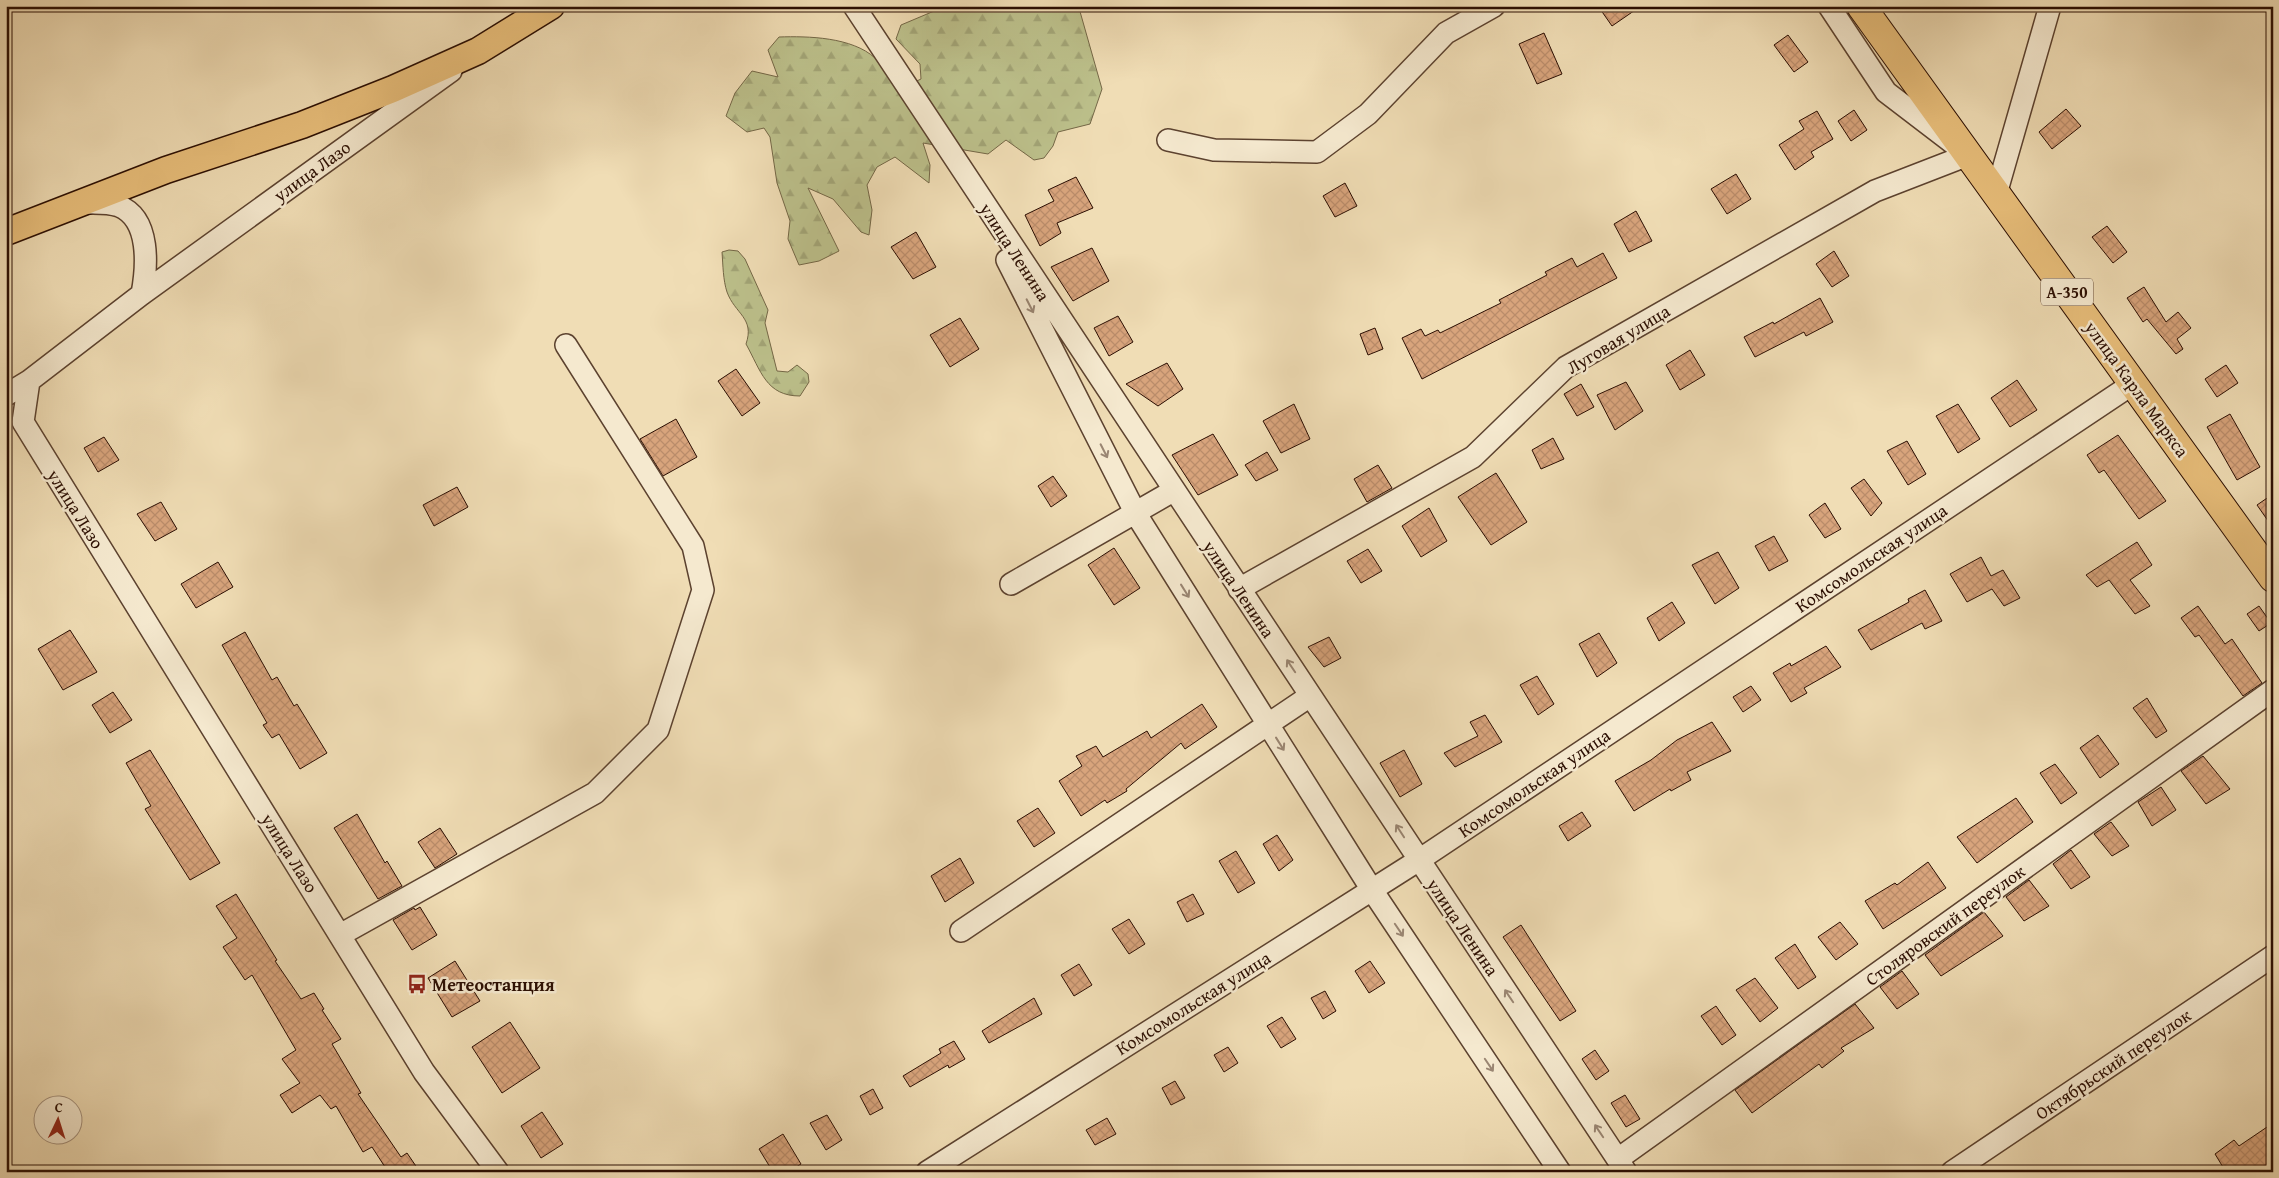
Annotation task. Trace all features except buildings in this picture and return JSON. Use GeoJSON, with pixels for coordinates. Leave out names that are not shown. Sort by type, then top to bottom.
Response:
{"type":"FeatureCollection","features":[{"type":"Feature","properties":{"kind":"highway","name":"улица Карла Маркса"},"geometry":{"type":"LineString","coordinates":[[1861,6],[2273,578]]}},
{"type":"Feature","properties":{"kind":"main road","name":"улица Лазо"},"geometry":{"type":"LineString","coordinates":[[478,51],[551,6]]}},
{"type":"Feature","properties":{"kind":"main road"},"geometry":{"type":"LineString","coordinates":[[6,232],[166,170],[302,125],[478,51]]}},
{"type":"Feature","properties":{"kind":"street","name":"улица Ленина"},"geometry":{"type":"LineString","coordinates":[[854,6],[1173,491],[1622,1166]]}},
{"type":"Feature","properties":{"kind":"street"},"geometry":{"type":"LineString","coordinates":[[1168,140],[1214,150],[1317,152],[1368,114],[1446,33],[1494,6]]}},
{"type":"Feature","properties":{"kind":"street"},"geometry":{"type":"LineString","coordinates":[[1829,6],[1886,92],[1968,155]]}},
{"type":"Feature","properties":{"kind":"street"},"geometry":{"type":"LineString","coordinates":[[1996,194],[2050,6]]}},
{"type":"Feature","properties":{"kind":"street","name":"улица Лазо"},"geometry":{"type":"LineString","coordinates":[[478,51],[142,294],[30,381],[23,422],[424,1072],[498,1172]]}},
{"type":"Feature","properties":{"kind":"street","name":"Луговая улица"},"geometry":{"type":"LineString","coordinates":[[1239,589],[1473,456],[1566,367],[1875,191],[1968,155]]}},
{"type":"Feature","properties":{"kind":"street"},"geometry":{"type":"LineString","coordinates":[[960,169],[1136,514],[1372,890],[1560,1172]]}},
{"type":"Feature","properties":{"kind":"street"},"geometry":{"type":"LineString","coordinates":[[76,204],[100,203],[118,206],[128,212],[142,238],[146,255],[146,270],[142,294]]}},
{"type":"Feature","properties":{"kind":"street"},"geometry":{"type":"LineString","coordinates":[[340,935],[594,793],[658,730],[703,590],[693,546],[566,345]]}},
{"type":"Feature","properties":{"kind":"street"},"geometry":{"type":"LineString","coordinates":[[6,395],[30,381]]}},
{"type":"Feature","properties":{"kind":"street","name":"Комсомольская улица"},"geometry":{"type":"LineString","coordinates":[[926,1172],[1419,860],[2134,383]]}},
{"type":"Feature","properties":{"kind":"street"},"geometry":{"type":"LineString","coordinates":[[1011,584],[1136,514],[1173,491]]}},
{"type":"Feature","properties":{"kind":"street","name":"Столяровский переулок"},"geometry":{"type":"LineString","coordinates":[[1622,1166],[2273,690]]}},
{"type":"Feature","properties":{"kind":"street"},"geometry":{"type":"LineString","coordinates":[[961,931],[1310,696]]}},
{"type":"Feature","properties":{"kind":"street","name":"Октябрьский переулок"},"geometry":{"type":"LineString","coordinates":[[1952,1172],[2273,956]]}},
{"type":"Feature","properties":{"kind":"street"},"geometry":{"type":"LineString","coordinates":[[424,1072],[481,1172]]}},
{"type":"Feature","properties":{"kind":"green space"},"geometry":{"type":"Polygon","coordinates":[[[946,6],[1079,8],[1102,89],[1090,124],[1058,132],[1053,146],[1044,158],[1034,160],[1006,140],[988,154],[923,143],[930,165],[929,183],[895,157],[877,167],[867,185],[872,210],[869,235],[861,232],[833,199],[808,188],[839,251],[819,261],[799,265],[788,239],[790,221],[777,183],[770,137],[764,128],[747,132],[726,116],[735,93],[752,71],[778,77],[768,50],[779,37],[829,39],[854,46],[875,58],[898,90],[921,79],[920,64],[896,39],[901,25],[946,6]]]}},
{"type":"Feature","properties":{"kind":"green space"},"geometry":{"type":"Polygon","coordinates":[[[729,250],[738,251],[745,259],[768,310],[765,323],[777,371],[788,372],[797,365],[808,374],[809,382],[800,396],[779,392],[772,387],[761,372],[746,344],[748,328],[743,316],[730,299],[723,272],[722,252],[729,250]]]}},
{"type":"Feature","properties":{"kind":"place","name":"Метеостанция"},"geometry":{"type":"Point","coordinates":[417,984]}}]}
